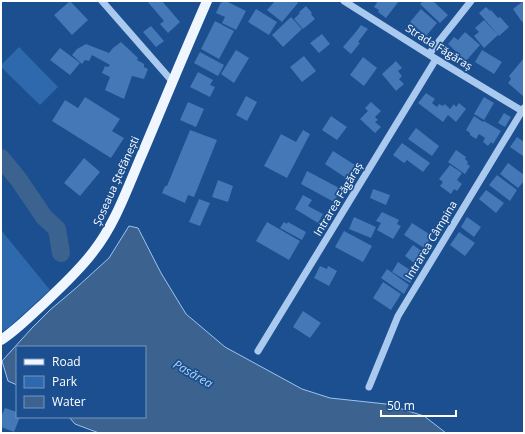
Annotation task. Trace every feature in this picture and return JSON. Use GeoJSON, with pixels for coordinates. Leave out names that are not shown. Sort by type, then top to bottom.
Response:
{"type":"FeatureCollection","features":[{"type":"Feature","properties":{"kind":"main road","name":"Șoseaua Ștefănești"},"geometry":{"type":"LineString","coordinates":[[1,340],[55,293],[93,252],[106,233],[124,196],[207,1]]}},
{"type":"Feature","properties":{"kind":"street"},"geometry":{"type":"LineString","coordinates":[[102,1],[172,81]]}},
{"type":"Feature","properties":{"kind":"street","name":"Strada Făgăraș"},"geometry":{"type":"LineString","coordinates":[[345,1],[436,59],[523,110]]}},
{"type":"Feature","properties":{"kind":"street"},"geometry":{"type":"LineString","coordinates":[[429,54],[471,1]]}},
{"type":"Feature","properties":{"kind":"street","name":"Intrarea Făgăraș"},"geometry":{"type":"LineString","coordinates":[[258,351],[436,59]]}},
{"type":"Feature","properties":{"kind":"street","name":"Intrarea Câmpina"},"geometry":{"type":"LineString","coordinates":[[369,387],[398,316],[523,110]]}},
{"type":"Feature","properties":{"kind":"green space"},"geometry":{"type":"Polygon","coordinates":[[[19,47],[58,87],[40,105],[1,67],[1,65],[19,47]]]}},
{"type":"Feature","properties":{"kind":"green space"},"geometry":{"type":"Polygon","coordinates":[[[1,230],[50,290],[9,327],[1,332],[1,230]]]}},
{"type":"Feature","properties":{"kind":"water"},"geometry":{"type":"Polygon","coordinates":[[[129,226],[138,228],[161,273],[186,314],[225,347],[302,389],[330,398],[386,404],[424,416],[446,433],[99,433],[75,424],[70,418],[146,418],[146,346],[16,346],[16,385],[8,381],[2,361],[32,328],[50,310],[109,258],[129,226]]]}},
{"type":"Feature","properties":{"kind":"building"},"geometry":{"type":"Polygon","coordinates":[[[70,1],[88,20],[72,35],[54,15],[70,1]]]}},
{"type":"Feature","properties":{"kind":"building"},"geometry":{"type":"Polygon","coordinates":[[[147,1],[162,1],[180,22],[168,33],[160,24],[164,21],[147,1]]]}},
{"type":"Feature","properties":{"kind":"building"},"geometry":{"type":"Polygon","coordinates":[[[275,1],[296,1],[298,3],[282,22],[267,10],[275,1]]]}},
{"type":"Feature","properties":{"kind":"building"},"geometry":{"type":"Polygon","coordinates":[[[378,1],[399,1],[386,18],[374,7],[378,1]]]}},
{"type":"Feature","properties":{"kind":"building"},"geometry":{"type":"Polygon","coordinates":[[[423,1],[433,1],[448,15],[440,23],[420,4],[423,1]]]}},
{"type":"Feature","properties":{"kind":"building"},"geometry":{"type":"Polygon","coordinates":[[[222,2],[228,2],[246,11],[236,30],[222,23],[225,17],[216,13],[222,2]]]}},
{"type":"Feature","properties":{"kind":"building"},"geometry":{"type":"Polygon","coordinates":[[[522,2],[524,4],[524,20],[522,22],[513,9],[522,2]]]}},
{"type":"Feature","properties":{"kind":"building"},"geometry":{"type":"Polygon","coordinates":[[[306,6],[315,19],[303,29],[294,19],[306,6]]]}},
{"type":"Feature","properties":{"kind":"building"},"geometry":{"type":"Polygon","coordinates":[[[486,7],[498,18],[500,17],[509,27],[499,36],[479,13],[486,7]]]}},
{"type":"Feature","properties":{"kind":"building"},"geometry":{"type":"Polygon","coordinates":[[[256,9],[277,22],[269,35],[248,22],[256,9]]]}},
{"type":"Feature","properties":{"kind":"building"},"geometry":{"type":"Polygon","coordinates":[[[421,9],[437,23],[426,36],[410,22],[421,9]]]}},
{"type":"Feature","properties":{"kind":"building"},"geometry":{"type":"Polygon","coordinates":[[[291,17],[302,29],[283,47],[272,35],[291,17]]]}},
{"type":"Feature","properties":{"kind":"building"},"geometry":{"type":"Polygon","coordinates":[[[484,20],[498,35],[484,48],[474,36],[479,32],[475,28],[484,20]]]}},
{"type":"Feature","properties":{"kind":"building"},"geometry":{"type":"Polygon","coordinates":[[[215,21],[234,31],[219,59],[201,49],[215,21]]]}},
{"type":"Feature","properties":{"kind":"building"},"geometry":{"type":"Polygon","coordinates":[[[361,25],[368,29],[358,42],[360,43],[351,54],[343,47],[361,25]]]}},
{"type":"Feature","properties":{"kind":"building"},"geometry":{"type":"Polygon","coordinates":[[[151,26],[164,41],[156,47],[143,32],[151,26]]]}},
{"type":"Feature","properties":{"kind":"building"},"geometry":{"type":"Polygon","coordinates":[[[465,32],[480,45],[466,61],[448,44],[454,37],[458,40],[465,32]]]}},
{"type":"Feature","properties":{"kind":"building"},"geometry":{"type":"Polygon","coordinates":[[[322,34],[330,44],[319,53],[310,43],[322,34]]]}},
{"type":"Feature","properties":{"kind":"building"},"geometry":{"type":"Polygon","coordinates":[[[121,42],[138,58],[137,60],[144,64],[144,67],[148,69],[144,79],[132,76],[124,99],[105,90],[110,77],[102,73],[105,66],[108,67],[110,65],[92,55],[89,61],[85,60],[82,64],[72,55],[77,49],[86,44],[109,53],[121,42]]]}},
{"type":"Feature","properties":{"kind":"building"},"geometry":{"type":"Polygon","coordinates":[[[60,48],[80,63],[70,75],[50,60],[60,48]]]}},
{"type":"Feature","properties":{"kind":"building"},"geometry":{"type":"Polygon","coordinates":[[[236,50],[249,58],[234,83],[221,74],[236,50]]]}},
{"type":"Feature","properties":{"kind":"building"},"geometry":{"type":"Polygon","coordinates":[[[482,50],[502,62],[494,74],[475,62],[482,50]]]}},
{"type":"Feature","properties":{"kind":"building"},"geometry":{"type":"Polygon","coordinates":[[[200,52],[224,65],[218,76],[194,63],[200,52]]]}},
{"type":"Feature","properties":{"kind":"building"},"geometry":{"type":"Polygon","coordinates":[[[304,56],[316,71],[302,82],[290,67],[304,56]]]}},
{"type":"Feature","properties":{"kind":"building"},"geometry":{"type":"Polygon","coordinates":[[[363,57],[377,68],[364,86],[350,75],[363,57]]]}},
{"type":"Feature","properties":{"kind":"building"},"geometry":{"type":"Polygon","coordinates":[[[524,58],[523,96],[508,83],[511,79],[509,76],[524,58]]]}},
{"type":"Feature","properties":{"kind":"building"},"geometry":{"type":"Polygon","coordinates":[[[396,61],[402,68],[398,71],[402,76],[399,79],[404,84],[396,91],[382,74],[396,61]]]}},
{"type":"Feature","properties":{"kind":"building"},"geometry":{"type":"Polygon","coordinates":[[[198,72],[213,80],[210,85],[215,87],[210,97],[190,87],[198,72]]]}},
{"type":"Feature","properties":{"kind":"building"},"geometry":{"type":"Polygon","coordinates":[[[426,93],[435,99],[432,103],[437,107],[439,104],[443,106],[445,104],[450,109],[454,104],[456,107],[459,103],[466,109],[456,122],[448,115],[443,122],[418,103],[426,93]]]}},
{"type":"Feature","properties":{"kind":"building"},"geometry":{"type":"Polygon","coordinates":[[[246,96],[257,102],[247,121],[236,115],[246,96]]]}},
{"type":"Feature","properties":{"kind":"building"},"geometry":{"type":"Polygon","coordinates":[[[85,97],[120,119],[112,131],[124,138],[111,158],[52,121],[65,100],[78,108],[85,97]]]}},
{"type":"Feature","properties":{"kind":"building"},"geometry":{"type":"Polygon","coordinates":[[[484,97],[494,103],[484,120],[474,114],[484,97]]]}},
{"type":"Feature","properties":{"kind":"building"},"geometry":{"type":"Polygon","coordinates":[[[188,102],[204,109],[196,127],[180,120],[188,102]]]}},
{"type":"Feature","properties":{"kind":"building"},"geometry":{"type":"Polygon","coordinates":[[[371,102],[381,111],[375,117],[378,120],[375,122],[381,127],[375,133],[360,119],[368,111],[365,108],[371,102]]]}},
{"type":"Feature","properties":{"kind":"building"},"geometry":{"type":"Polygon","coordinates":[[[504,113],[511,117],[505,127],[498,123],[504,113]]]}},
{"type":"Feature","properties":{"kind":"building"},"geometry":{"type":"Polygon","coordinates":[[[331,116],[347,127],[337,140],[322,130],[331,116]]]}},
{"type":"Feature","properties":{"kind":"building"},"geometry":{"type":"Polygon","coordinates":[[[474,116],[501,131],[493,144],[491,142],[488,146],[483,142],[485,138],[479,134],[476,139],[466,130],[474,116]]]}},
{"type":"Feature","properties":{"kind":"building"},"geometry":{"type":"Polygon","coordinates":[[[416,128],[439,146],[432,156],[408,139],[416,128]]]}},
{"type":"Feature","properties":{"kind":"building"},"geometry":{"type":"Polygon","coordinates":[[[190,130],[217,140],[194,197],[188,195],[185,203],[162,193],[165,186],[167,186],[190,130]]]}},
{"type":"Feature","properties":{"kind":"building"},"geometry":{"type":"Polygon","coordinates":[[[303,130],[310,134],[287,178],[264,166],[281,134],[296,142],[303,130]]]}},
{"type":"Feature","properties":{"kind":"building"},"geometry":{"type":"Polygon","coordinates":[[[517,137],[524,142],[523,156],[510,147],[517,137]]]}},
{"type":"Feature","properties":{"kind":"building"},"geometry":{"type":"Polygon","coordinates":[[[402,143],[430,163],[423,172],[407,160],[404,163],[393,155],[402,143]]]}},
{"type":"Feature","properties":{"kind":"building"},"geometry":{"type":"Polygon","coordinates":[[[456,150],[466,157],[465,159],[468,162],[467,164],[470,166],[465,174],[448,162],[456,150]]]}},
{"type":"Feature","properties":{"kind":"building"},"geometry":{"type":"Polygon","coordinates":[[[333,151],[355,165],[346,178],[325,164],[333,151]]]}},
{"type":"Feature","properties":{"kind":"building"},"geometry":{"type":"Polygon","coordinates":[[[84,158],[100,172],[80,196],[64,183],[84,158]]]}},
{"type":"Feature","properties":{"kind":"building"},"geometry":{"type":"Polygon","coordinates":[[[508,163],[524,175],[524,181],[518,188],[500,174],[508,163]]]}},
{"type":"Feature","properties":{"kind":"building"},"geometry":{"type":"Polygon","coordinates":[[[450,165],[462,173],[457,180],[462,184],[457,191],[454,189],[451,194],[440,186],[443,182],[439,179],[450,165]]]}},
{"type":"Feature","properties":{"kind":"building"},"geometry":{"type":"Polygon","coordinates":[[[307,171],[341,189],[334,202],[301,184],[307,171]]]}},
{"type":"Feature","properties":{"kind":"building"},"geometry":{"type":"Polygon","coordinates":[[[497,175],[517,190],[510,201],[489,185],[497,175]]]}},
{"type":"Feature","properties":{"kind":"building"},"geometry":{"type":"Polygon","coordinates":[[[218,180],[233,186],[228,202],[212,197],[218,180]]]}},
{"type":"Feature","properties":{"kind":"building"},"geometry":{"type":"Polygon","coordinates":[[[373,189],[390,195],[386,205],[370,198],[373,189]]]}},
{"type":"Feature","properties":{"kind":"building"},"geometry":{"type":"Polygon","coordinates":[[[486,190],[504,203],[496,213],[479,199],[486,190]]]}},
{"type":"Feature","properties":{"kind":"building"},"geometry":{"type":"Polygon","coordinates":[[[303,195],[312,200],[308,206],[323,214],[318,223],[295,209],[303,195]]]}},
{"type":"Feature","properties":{"kind":"building"},"geometry":{"type":"Polygon","coordinates":[[[199,199],[210,203],[200,226],[189,222],[199,199]]]}},
{"type":"Feature","properties":{"kind":"building"},"geometry":{"type":"Polygon","coordinates":[[[382,212],[399,220],[397,224],[401,226],[393,239],[377,230],[381,223],[376,221],[382,212]]]}},
{"type":"Feature","properties":{"kind":"building"},"geometry":{"type":"Polygon","coordinates":[[[354,217],[376,227],[371,238],[349,229],[354,217]]]}},
{"type":"Feature","properties":{"kind":"building"},"geometry":{"type":"Polygon","coordinates":[[[467,217],[481,227],[474,237],[461,227],[467,217]]]}},
{"type":"Feature","properties":{"kind":"building"},"geometry":{"type":"Polygon","coordinates":[[[267,222],[300,241],[289,260],[256,241],[267,222]]]}},
{"type":"Feature","properties":{"kind":"building"},"geometry":{"type":"Polygon","coordinates":[[[284,222],[287,224],[288,222],[306,232],[302,240],[280,228],[284,222]]]}},
{"type":"Feature","properties":{"kind":"building"},"geometry":{"type":"Polygon","coordinates":[[[412,223],[432,236],[424,248],[404,235],[412,223]]]}},
{"type":"Feature","properties":{"kind":"building"},"geometry":{"type":"Polygon","coordinates":[[[344,231],[372,246],[363,262],[335,247],[344,231]]]}},
{"type":"Feature","properties":{"kind":"building"},"geometry":{"type":"Polygon","coordinates":[[[459,232],[475,243],[465,256],[450,245],[459,232]]]}},
{"type":"Feature","properties":{"kind":"building"},"geometry":{"type":"Polygon","coordinates":[[[413,245],[426,254],[418,266],[405,256],[413,245]]]}},
{"type":"Feature","properties":{"kind":"building"},"geometry":{"type":"Polygon","coordinates":[[[398,262],[416,274],[410,283],[392,272],[398,262]]]}},
{"type":"Feature","properties":{"kind":"building"},"geometry":{"type":"Polygon","coordinates":[[[320,266],[327,269],[328,266],[337,271],[329,286],[314,278],[320,266]]]}},
{"type":"Feature","properties":{"kind":"building"},"geometry":{"type":"Polygon","coordinates":[[[387,269],[409,285],[404,294],[381,278],[387,269]]]}},
{"type":"Feature","properties":{"kind":"building"},"geometry":{"type":"Polygon","coordinates":[[[383,282],[401,294],[391,310],[373,298],[383,282]]]}},
{"type":"Feature","properties":{"kind":"building"},"geometry":{"type":"Polygon","coordinates":[[[303,311],[321,323],[310,338],[293,327],[303,311]]]}},
{"type":"Feature","properties":{"kind":"building"},"geometry":{"type":"Polygon","coordinates":[[[5,408],[16,412],[16,418],[20,418],[14,432],[1,427],[1,417],[5,408]]]}},
{"type":"Feature","properties":{"kind":"waterway","name":"Pasărea"},"geometry":{"type":"LineString","coordinates":[[1,158],[19,180],[44,217],[57,229],[61,253]]}}]}
